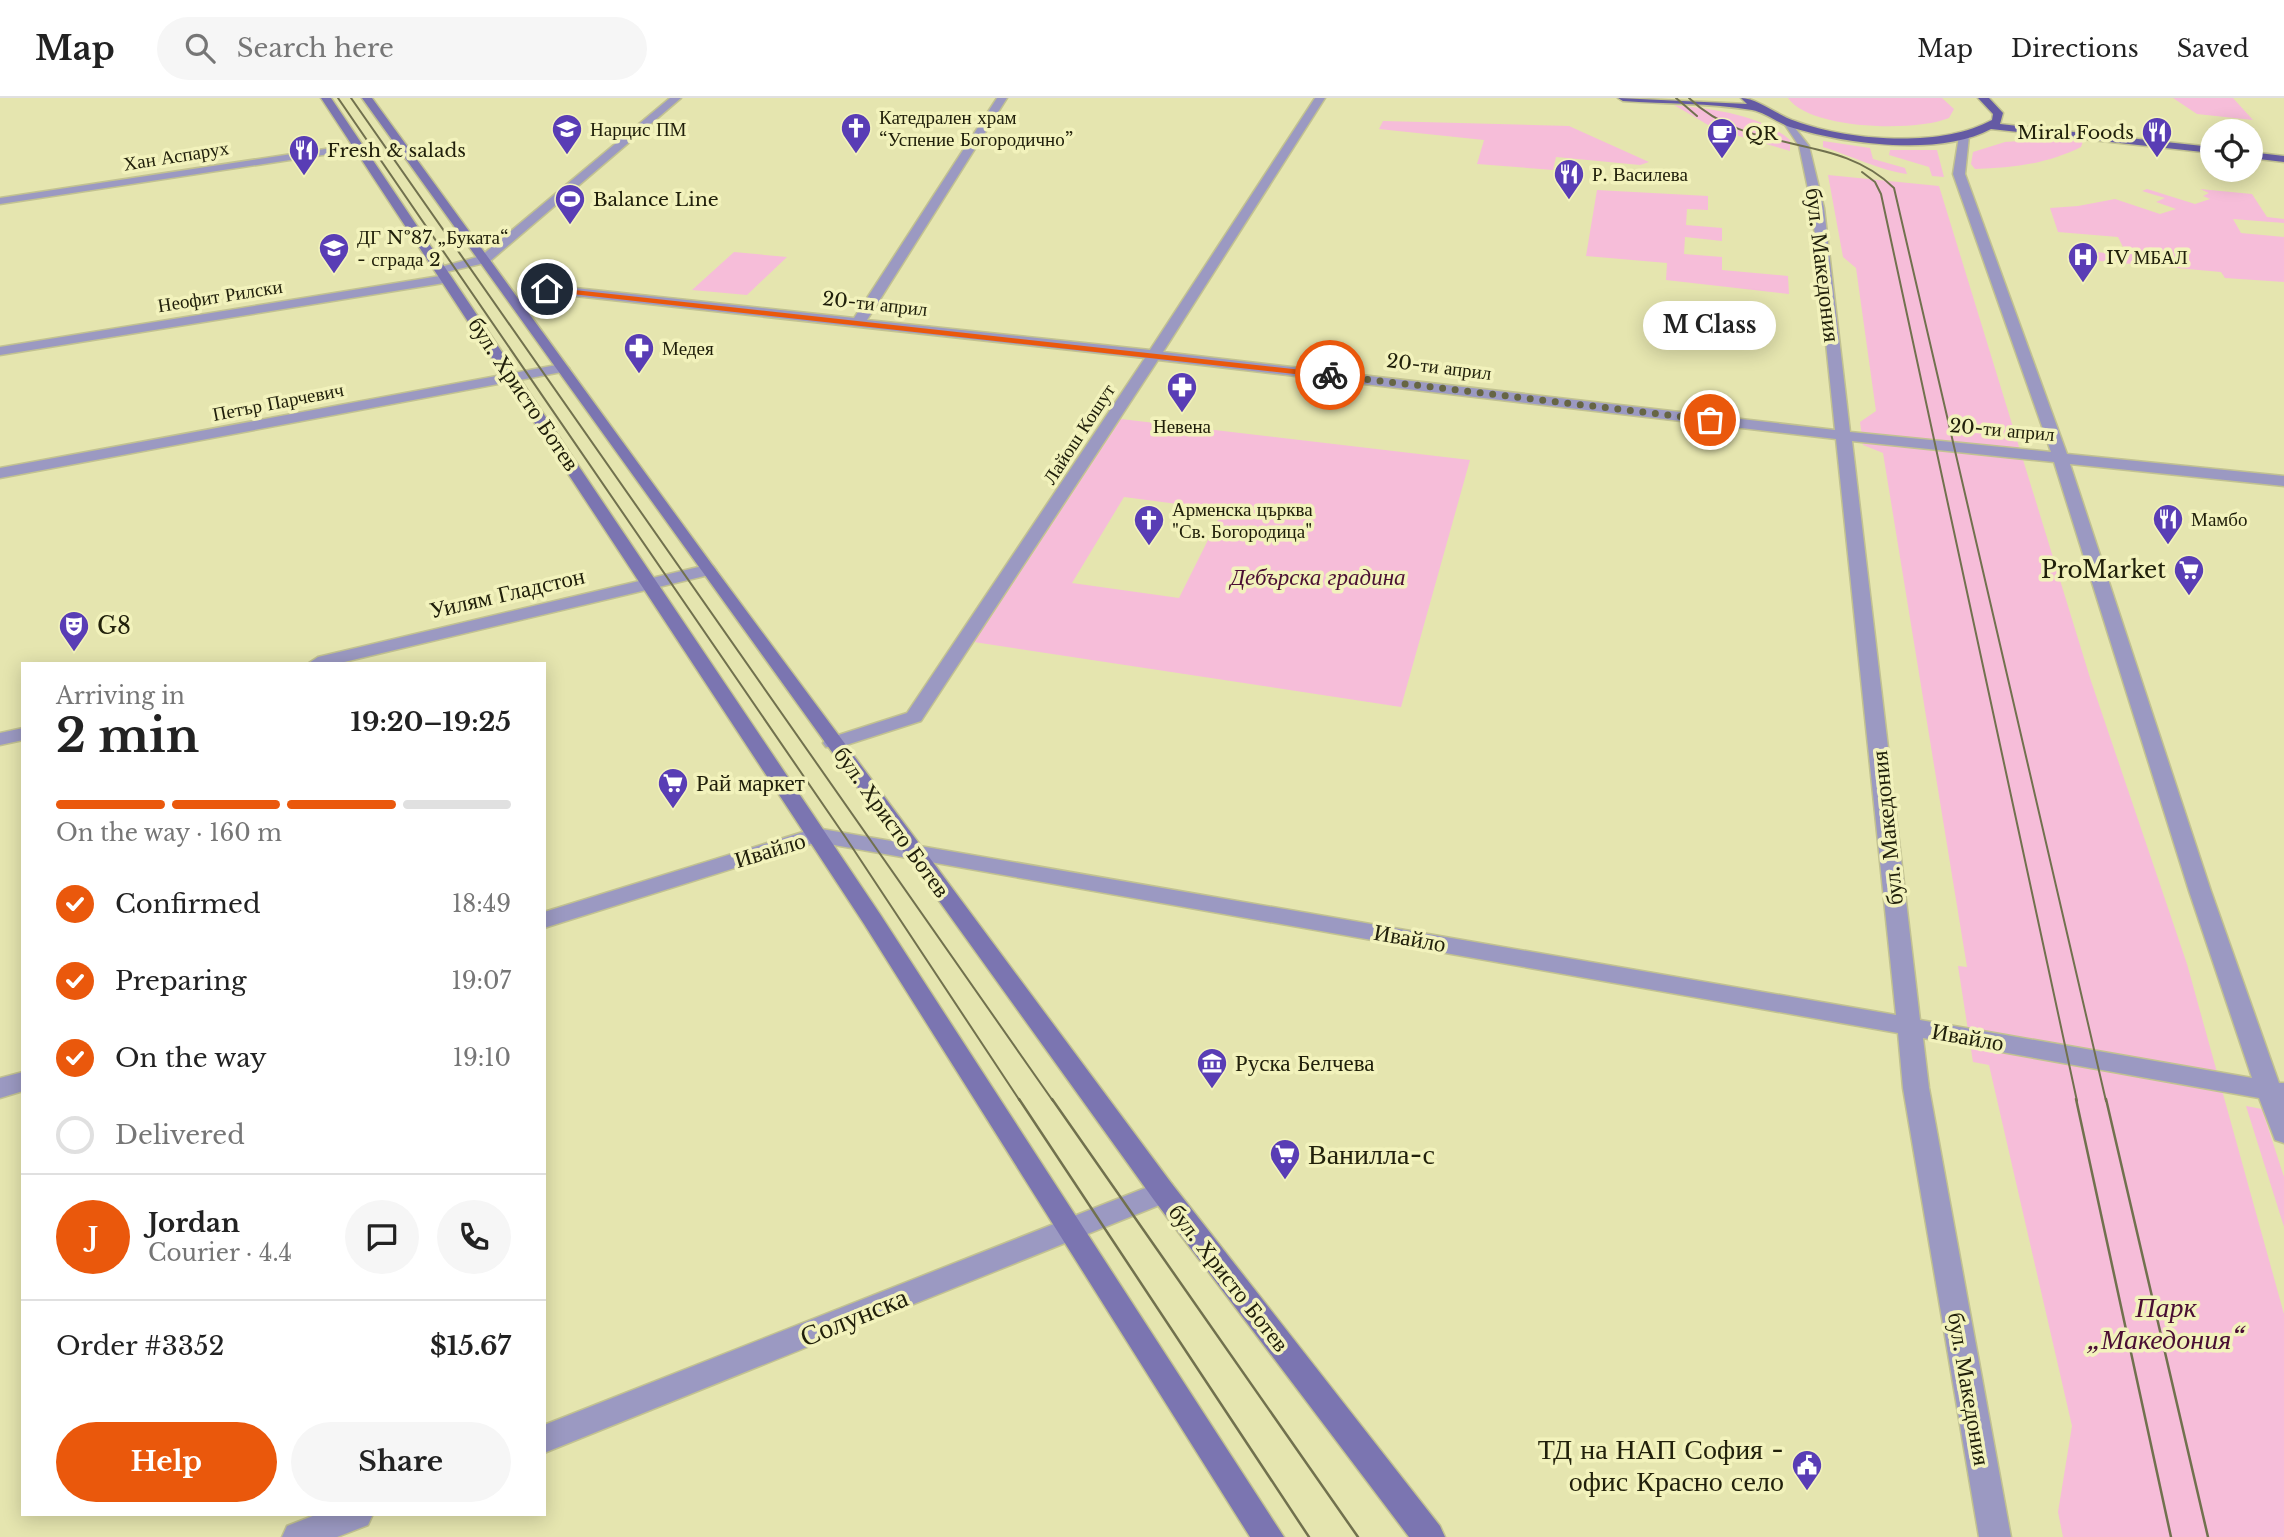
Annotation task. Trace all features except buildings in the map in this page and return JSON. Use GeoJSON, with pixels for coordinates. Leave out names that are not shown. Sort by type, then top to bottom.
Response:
{"type":"FeatureCollection","features":[{"type":"Feature","properties":{"kind":"main road","name":"бул. Христо Ботев"},"geometry":{"type":"LineString","coordinates":[[326,98],[816,835],[1073,1230],[1268,1537]]}},
{"type":"Feature","properties":{"kind":"main road","name":"бул. Христо Ботев"},"geometry":{"type":"LineString","coordinates":[[367,98],[706,570],[1163,1192],[1429,1537]]}},
{"type":"Feature","properties":{"kind":"main road"},"geometry":{"type":"LineString","coordinates":[[1623,98],[1754,107],[1788,122],[1876,139],[1919,140],[1964,136],[1992,126],[2200,149]]}},
{"type":"Feature","properties":{"kind":"main road"},"geometry":{"type":"LineString","coordinates":[[1746,98],[1754,107]]}},
{"type":"Feature","properties":{"kind":"main road"},"geometry":{"type":"LineString","coordinates":[[1983,98],[1997,110],[2008,112]]}},
{"type":"Feature","properties":{"kind":"main road"},"geometry":{"type":"LineString","coordinates":[[1992,126],[1998,118],[1997,110]]}},
{"type":"Feature","properties":{"kind":"main road"},"geometry":{"type":"LineString","coordinates":[[2157,131],[2200,136]]}},
{"type":"Feature","properties":{"kind":"main road"},"geometry":{"type":"LineString","coordinates":[[2263,145],[2284,147]]}},
{"type":"Feature","properties":{"kind":"main road"},"geometry":{"type":"LineString","coordinates":[[2263,157],[2284,159]]}},
{"type":"Feature","properties":{"kind":"street"},"geometry":{"type":"LineString","coordinates":[[485,259],[676,98]]}},
{"type":"Feature","properties":{"kind":"street"},"geometry":{"type":"LineString","coordinates":[[858,323],[1002,98]]}},
{"type":"Feature","properties":{"kind":"street","name":"Лайош Кошут"},"geometry":{"type":"LineString","coordinates":[[833,743],[914,717],[1154,355],[1320,98]]}},
{"type":"Feature","properties":{"kind":"street","name":"бул. Македония"},"geometry":{"type":"LineString","coordinates":[[1788,122],[1804,146],[1814,187],[1845,436],[1916,1088],[1995,1537]]}},
{"type":"Feature","properties":{"kind":"street"},"geometry":{"type":"LineString","coordinates":[[1964,136],[1959,174],[2060,456],[2200,891],[2277,1092],[2284,1133]]}},
{"type":"Feature","properties":{"kind":"street","name":"Хан Аспарух"},"geometry":{"type":"LineString","coordinates":[[0,201],[358,147]]}},
{"type":"Feature","properties":{"kind":"street","name":"Неофит Рилски"},"geometry":{"type":"LineString","coordinates":[[0,351],[444,275],[485,259]]}},
{"type":"Feature","properties":{"kind":"street","name":"20-ти април"},"geometry":{"type":"LineString","coordinates":[[547,289],[1154,355],[1845,436],[2284,481]]}},
{"type":"Feature","properties":{"kind":"street","name":"Петър Парчевич"},"geometry":{"type":"LineString","coordinates":[[0,473],[562,368]]}},
{"type":"Feature","properties":{"kind":"street","name":"Уилям Гладстон"},"geometry":{"type":"LineString","coordinates":[[322,662],[706,570]]}},
{"type":"Feature","properties":{"kind":"street"},"geometry":{"type":"LineString","coordinates":[[0,739],[21,734]]}},
{"type":"Feature","properties":{"kind":"street","name":"Ивайло"},"geometry":{"type":"LineString","coordinates":[[546,919],[816,835],[911,847],[2277,1092]]}},
{"type":"Feature","properties":{"kind":"street"},"geometry":{"type":"LineString","coordinates":[[0,1088],[21,1081]]}},
{"type":"Feature","properties":{"kind":"street","name":"Солунска"},"geometry":{"type":"LineString","coordinates":[[546,1438],[1163,1192]]}},
{"type":"Feature","properties":{"kind":"street"},"geometry":{"type":"LineString","coordinates":[[298,1537],[352,1516]]}},
{"type":"Feature","properties":{"kind":"green space"},"geometry":{"type":"Polygon","coordinates":[[[1788,98],[1942,98],[1954,109],[1949,118],[1934,122],[1864,125],[1818,117],[1800,109],[1788,98]]]}},
{"type":"Feature","properties":{"kind":"green space"},"geometry":{"type":"Polygon","coordinates":[[[2173,98],[2233,98],[2252,119],[2244,119],[2197,114],[2173,98]]]}},
{"type":"Feature","properties":{"kind":"green space"},"geometry":{"type":"Polygon","coordinates":[[[1674,105],[1735,114],[1764,124],[1790,140],[1790,151],[1715,129],[1674,105]]]}},
{"type":"Feature","properties":{"kind":"green space"},"geometry":{"type":"Polygon","coordinates":[[[1383,121],[1569,126],[1649,162],[1640,165],[1556,157],[1553,170],[1477,164],[1484,140],[1379,129],[1383,121]]]}},
{"type":"Feature","properties":{"kind":"green space"},"geometry":{"type":"Polygon","coordinates":[[[2050,139],[2083,141],[2081,147],[2068,153],[2029,164],[1975,169],[1971,164],[1973,152],[2005,142],[2050,139]]]}},
{"type":"Feature","properties":{"kind":"green space"},"geometry":{"type":"Polygon","coordinates":[[[1823,141],[1870,148],[1873,159],[1905,168],[1907,174],[1823,147],[1823,141]]]}},
{"type":"Feature","properties":{"kind":"green space"},"geometry":{"type":"Polygon","coordinates":[[[1890,150],[1937,150],[1944,177],[1932,176],[1929,167],[1889,155],[1890,150]]]}},
{"type":"Feature","properties":{"kind":"green space","name":"Парк „Македония“"},"geometry":{"type":"Polygon","coordinates":[[[1828,175],[1939,186],[2091,681],[2187,964],[2284,1314],[2284,1537],[2063,1537],[2058,1512],[2072,1426],[1989,1065],[1973,1062],[1958,966],[1967,967],[1883,453],[1863,445],[1860,422],[1876,411],[1856,268],[1843,257],[1828,175]]]}},
{"type":"Feature","properties":{"kind":"green space"},"geometry":{"type":"Polygon","coordinates":[[[2147,189],[2195,204],[2210,199],[2203,196],[2209,193],[2200,189],[2252,194],[2267,217],[2284,219],[2284,223],[2233,219],[2241,233],[2284,237],[2284,282],[2225,278],[2221,272],[2099,261],[2095,252],[2127,255],[2118,237],[2058,232],[2050,208],[2115,199],[2160,214],[2176,209],[2156,202],[2165,198],[2142,191],[2147,189]]]}},
{"type":"Feature","properties":{"kind":"green space"},"geometry":{"type":"Polygon","coordinates":[[[1597,190],[1708,196],[1708,210],[1687,209],[1686,225],[1722,228],[1722,241],[1685,237],[1684,254],[1722,257],[1722,270],[1788,276],[1789,294],[1666,280],[1667,263],[1586,256],[1597,190]]]}},
{"type":"Feature","properties":{"kind":"green space"},"geometry":{"type":"Polygon","coordinates":[[[734,252],[787,257],[747,295],[692,290],[734,252]]]}},
{"type":"Feature","properties":{"kind":"green space","name":"Дебърска градина"},"geometry":{"type":"Polygon","coordinates":[[[1121,419],[1470,460],[1401,707],[974,642],[1121,419]],[[1124,497],[1072,583],[1179,598],[1223,510],[1124,497]]]}},
{"type":"Feature","properties":{"kind":"green space"},"geometry":{"type":"Polygon","coordinates":[[[2246,1106],[2262,1109],[2284,1177],[2284,1227],[2246,1106]]]}},
{"type":"Feature","properties":{"kind":"tram line"},"geometry":{"type":"LineString","coordinates":[[338,98],[846,838],[1020,1101]]}},
{"type":"Feature","properties":{"kind":"tram line"},"geometry":{"type":"LineString","coordinates":[[351,98],[1053,1101]]}},
{"type":"Feature","properties":{"kind":"tram line"},"geometry":{"type":"LineString","coordinates":[[1676,98],[1697,116]]}},
{"type":"Feature","properties":{"kind":"tram line"},"geometry":{"type":"LineString","coordinates":[[1689,98],[1713,116],[1739,129],[1846,158],[1871,170],[1894,188],[2106,1101]]}},
{"type":"Feature","properties":{"kind":"tram line"},"geometry":{"type":"LineString","coordinates":[[1862,172],[1875,182],[1881,194],[2077,1101]]}},
{"type":"Feature","properties":{"kind":"tram line"},"geometry":{"type":"LineString","coordinates":[[1019,1099],[1309,1537]]}},
{"type":"Feature","properties":{"kind":"tram line"},"geometry":{"type":"LineString","coordinates":[[1052,1099],[1358,1537]]}},
{"type":"Feature","properties":{"kind":"tram line"},"geometry":{"type":"LineString","coordinates":[[2076,1099],[2171,1537]]}},
{"type":"Feature","properties":{"kind":"tram line"},"geometry":{"type":"LineString","coordinates":[[2106,1099],[2208,1537]]}},
{"type":"Feature","properties":{"kind":"way so far"},"geometry":{"type":"LineString","coordinates":[[1330,375],[1710,420]]}},
{"type":"Feature","properties":{"kind":"place","name":"Катедрален храм “Успение Богородично”"},"geometry":{"type":"Point","coordinates":[856,155]}},
{"type":"Feature","properties":{"kind":"place","name":"Нарцис ПМ"},"geometry":{"type":"Point","coordinates":[567,156]}},
{"type":"Feature","properties":{"kind":"place","name":"Miral Foods"},"geometry":{"type":"Point","coordinates":[2157,159]}},
{"type":"Feature","properties":{"kind":"place","name":"QR"},"geometry":{"type":"Point","coordinates":[1722,160]}},
{"type":"Feature","properties":{"kind":"place","name":"Fresh & salads"},"geometry":{"type":"Point","coordinates":[304,177]}},
{"type":"Feature","properties":{"kind":"place","name":"Р. Василева"},"geometry":{"type":"Point","coordinates":[1569,201]}},
{"type":"Feature","properties":{"kind":"place","name":"Balance Line"},"geometry":{"type":"Point","coordinates":[570,226]}},
{"type":"Feature","properties":{"kind":"place","name":"ДГ №87 „Буката“ - сграда 2"},"geometry":{"type":"Point","coordinates":[334,275]}},
{"type":"Feature","properties":{"kind":"place","name":"IV МБАЛ"},"geometry":{"type":"Point","coordinates":[2083,284]}},
{"type":"Feature","properties":{"kind":"place","name":"Медея"},"geometry":{"type":"Point","coordinates":[639,375]}},
{"type":"Feature","properties":{"kind":"place","name":"Невена"},"geometry":{"type":"Point","coordinates":[1182,414]}},
{"type":"Feature","properties":{"kind":"place","name":"M Class"},"geometry":{"type":"Point","coordinates":[1710,420]}},
{"type":"Feature","properties":{"kind":"place","name":"Мамбо"},"geometry":{"type":"Point","coordinates":[2168,546]}},
{"type":"Feature","properties":{"kind":"place","name":"Арменска църква \"Св. Богородица\""},"geometry":{"type":"Point","coordinates":[1149,547]}},
{"type":"Feature","properties":{"kind":"place","name":"ProMarket"},"geometry":{"type":"Point","coordinates":[2189,597]}},
{"type":"Feature","properties":{"kind":"place","name":"G8"},"geometry":{"type":"Point","coordinates":[74,653]}},
{"type":"Feature","properties":{"kind":"place","name":"Рай маркет"},"geometry":{"type":"Point","coordinates":[673,810]}},
{"type":"Feature","properties":{"kind":"place","name":"Руска Белчева"},"geometry":{"type":"Point","coordinates":[1212,1090]}},
{"type":"Feature","properties":{"kind":"place","name":"Ванилла-с"},"geometry":{"type":"Point","coordinates":[1285,1181]}},
{"type":"Feature","properties":{"kind":"place","name":"ТД на НАП София - офис Красно село"},"geometry":{"type":"Point","coordinates":[1807,1492]}},
{"type":"Feature","properties":{"kind":"route"},"geometry":{"type":"LineString","coordinates":[[547,289],[1330,375]]}}]}
